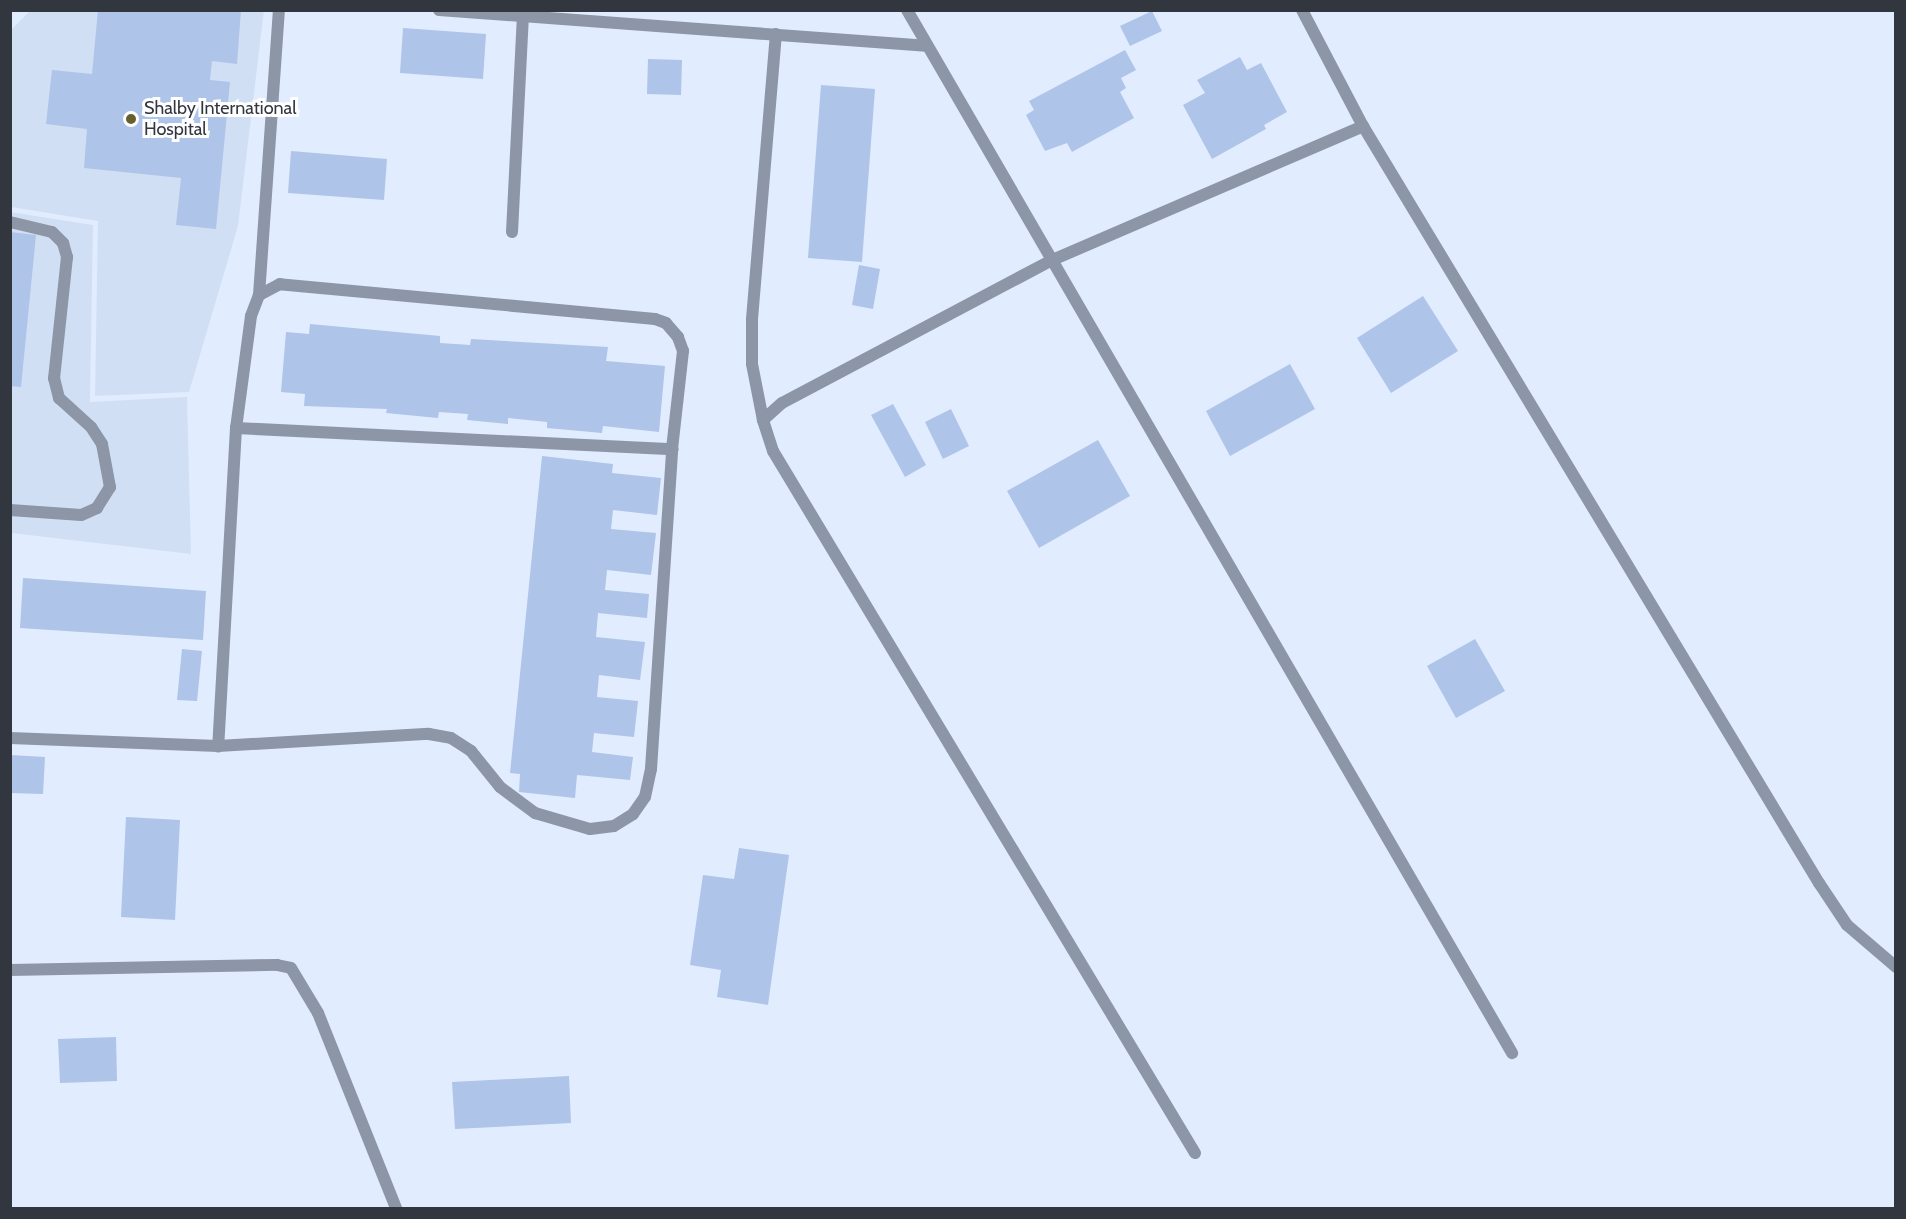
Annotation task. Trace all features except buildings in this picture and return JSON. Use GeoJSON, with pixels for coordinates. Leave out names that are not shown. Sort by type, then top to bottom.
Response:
{"type":"FeatureCollection","features":[{"type":"Feature","properties":{"kind":"street"},"geometry":{"type":"LineString","coordinates":[[218,746],[236,428],[251,316],[259,295],[279,10]]}},
{"type":"Feature","properties":{"kind":"street"},"geometry":{"type":"LineString","coordinates":[[439,10],[926,46]]}},
{"type":"Feature","properties":{"kind":"street"},"geometry":{"type":"LineString","coordinates":[[614,10],[620,23]]}},
{"type":"Feature","properties":{"kind":"street"},"geometry":{"type":"LineString","coordinates":[[907,10],[1050,261],[1512,1053]]}},
{"type":"Feature","properties":{"kind":"street"},"geometry":{"type":"LineString","coordinates":[[1302,10],[1363,126],[1819,883],[1847,925],[1896,967]]}},
{"type":"Feature","properties":{"kind":"street"},"geometry":{"type":"LineString","coordinates":[[512,232],[523,17]]}},
{"type":"Feature","properties":{"kind":"street"},"geometry":{"type":"LineString","coordinates":[[776,34],[752,319],[752,364],[764,434],[1195,1153]]}},
{"type":"Feature","properties":{"kind":"street"},"geometry":{"type":"LineString","coordinates":[[763,420],[782,403],[1050,261],[1363,126]]}},
{"type":"Feature","properties":{"kind":"street"},"geometry":{"type":"LineString","coordinates":[[10,222],[52,232],[63,243],[67,257],[54,378],[59,398],[91,427],[102,444],[110,487],[97,508],[81,515],[10,510]]}},
{"type":"Feature","properties":{"kind":"street"},"geometry":{"type":"LineString","coordinates":[[10,738],[218,746],[429,734],[452,738],[471,751],[500,787],[535,813],[591,829],[614,826],[633,814],[645,797],[651,770],[672,449],[683,351],[678,337],[666,323],[655,319],[280,284],[259,295]]}},
{"type":"Feature","properties":{"kind":"street"},"geometry":{"type":"LineString","coordinates":[[236,428],[672,449]]}},
{"type":"Feature","properties":{"kind":"street"},"geometry":{"type":"LineString","coordinates":[[10,970],[277,965],[291,969],[302,981],[318,1013],[396,1209]]}},
{"type":"Feature","properties":{"kind":"shaded area","name":"Shalby International Hospital"},"geometry":{"type":"Polygon","coordinates":[[[264,10],[238,226],[189,392],[95,396],[98,221],[11,207],[10,31],[30,11],[264,10]]]}},
{"type":"Feature","properties":{"kind":"shaded area"},"geometry":{"type":"Polygon","coordinates":[[[10,212],[93,225],[90,402],[187,397],[191,554],[11,533],[10,212]]]}},
{"type":"Feature","properties":{"kind":"place","name":"Shalby International Hospital"},"geometry":{"type":"Point","coordinates":[131,119]}}]}
